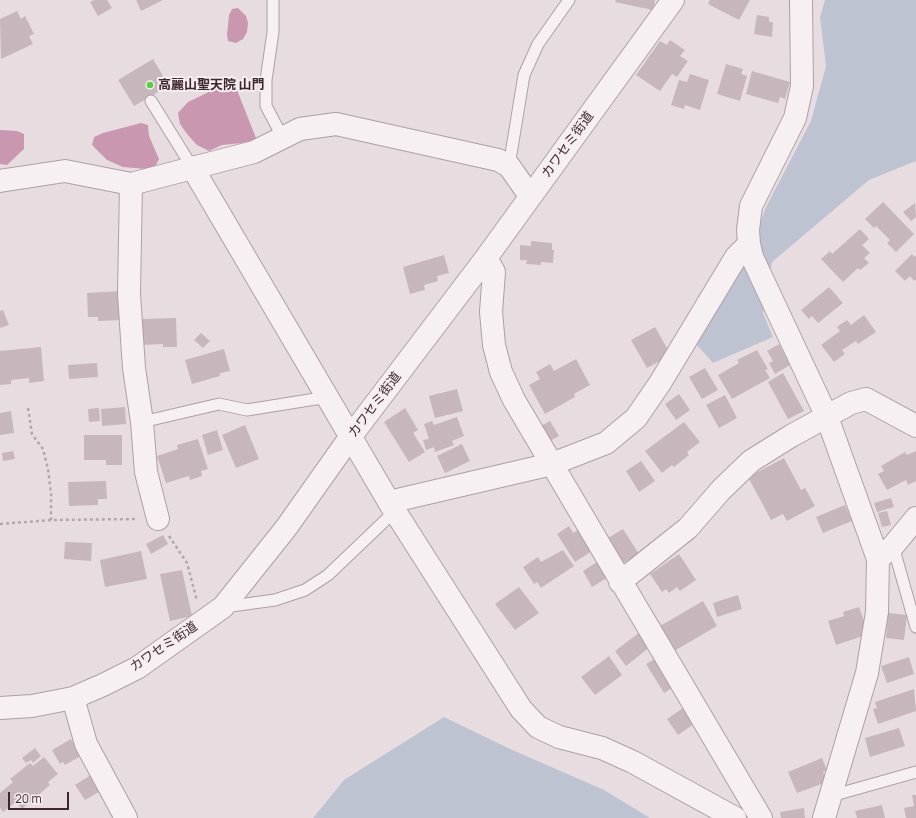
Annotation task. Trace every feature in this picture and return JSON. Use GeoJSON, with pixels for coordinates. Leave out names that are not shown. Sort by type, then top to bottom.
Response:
{"type":"FeatureCollection","features":[{"type":"Feature","properties":{"kind":"street","name":"カワセミ街道"},"geometry":{"type":"LineString","coordinates":[[0,708],[32,706],[72,698],[103,685],[136,668],[222,607],[286,528],[351,436],[486,258],[672,0]]}},
{"type":"Feature","properties":{"kind":"street"},"geometry":{"type":"LineString","coordinates":[[801,0],[802,86],[794,118],[752,206],[748,230],[749,244],[752,257],[827,417],[885,552],[867,673],[824,818]]}},
{"type":"Feature","properties":{"kind":"street"},"geometry":{"type":"LineString","coordinates":[[0,181],[65,171],[131,184],[254,152],[300,129],[336,124],[498,160],[509,166],[530,196]]}},
{"type":"Feature","properties":{"kind":"street"},"geometry":{"type":"LineString","coordinates":[[192,167],[392,507],[521,708],[538,727],[558,738],[602,748],[633,762],[735,818]]}},
{"type":"Feature","properties":{"kind":"street"},"geometry":{"type":"LineString","coordinates":[[131,184],[129,294],[134,368],[142,422],[146,472],[158,519]]}},
{"type":"Feature","properties":{"kind":"street"},"geometry":{"type":"LineString","coordinates":[[392,507],[552,464],[606,444],[636,418],[664,377],[736,257],[749,244]]}},
{"type":"Feature","properties":{"kind":"street"},"geometry":{"type":"LineString","coordinates":[[486,258],[494,272],[491,312],[494,345],[501,372],[514,400],[620,582],[762,818]]}},
{"type":"Feature","properties":{"kind":"street"},"geometry":{"type":"LineString","coordinates":[[620,582],[688,528],[721,490],[751,461],[791,436],[851,403],[866,399],[916,426]]}},
{"type":"Feature","properties":{"kind":"street"},"geometry":{"type":"LineString","coordinates":[[885,552],[916,518]]}},
{"type":"Feature","properties":{"kind":"street"},"geometry":{"type":"LineString","coordinates":[[72,698],[86,744],[126,818]]}},
{"type":"Feature","properties":{"kind":"lane"},"geometry":{"type":"LineString","coordinates":[[273,0],[273,32],[266,80],[266,106],[283,138]]}},
{"type":"Feature","properties":{"kind":"lane"},"geometry":{"type":"LineString","coordinates":[[509,166],[524,75],[538,44],[569,0]]}},
{"type":"Feature","properties":{"kind":"lane"},"geometry":{"type":"LineString","coordinates":[[151,101],[192,167]]}},
{"type":"Feature","properties":{"kind":"lane"},"geometry":{"type":"LineString","coordinates":[[142,422],[219,404],[247,410],[328,397]]}},
{"type":"Feature","properties":{"kind":"lane"},"geometry":{"type":"LineString","coordinates":[[222,607],[275,600],[305,590],[328,575],[392,507]]}},
{"type":"Feature","properties":{"kind":"lane"},"geometry":{"type":"LineString","coordinates":[[885,552],[916,627]]}},
{"type":"Feature","properties":{"kind":"lane"},"geometry":{"type":"LineString","coordinates":[[831,796],[916,772]]}},
{"type":"Feature","properties":{"kind":"path"},"geometry":{"type":"LineString","coordinates":[[28,408],[32,434],[43,450],[48,469],[51,494],[51,520]]}},
{"type":"Feature","properties":{"kind":"path"},"geometry":{"type":"LineString","coordinates":[[0,524],[51,520],[158,519],[187,563],[202,622]]}},
{"type":"Feature","properties":{"kind":"shaded area"},"geometry":{"type":"Polygon","coordinates":[[[825,0],[916,0],[916,161],[869,180],[772,262],[763,313],[773,337],[713,363],[697,345],[698,329],[753,242],[766,207],[811,121],[826,66],[820,17],[825,0]]]}},
{"type":"Feature","properties":{"kind":"shaded area"},"geometry":{"type":"Polygon","coordinates":[[[238,8],[246,16],[248,23],[247,32],[243,39],[236,43],[228,41],[227,35],[229,15],[232,9],[238,8]]]}},
{"type":"Feature","properties":{"kind":"shaded area"},"geometry":{"type":"Polygon","coordinates":[[[235,85],[256,138],[252,142],[222,145],[209,151],[197,145],[187,134],[180,124],[178,113],[188,102],[215,89],[235,85]]]}},
{"type":"Feature","properties":{"kind":"shaded area"},"geometry":{"type":"Polygon","coordinates":[[[141,123],[148,125],[149,136],[159,159],[155,167],[146,169],[123,167],[107,160],[92,145],[94,137],[103,133],[141,123]]]}},
{"type":"Feature","properties":{"kind":"shaded area"},"geometry":{"type":"Polygon","coordinates":[[[0,130],[17,131],[24,134],[24,149],[7,165],[0,164],[0,130]]]}},
{"type":"Feature","properties":{"kind":"shaded area"},"geometry":{"type":"Polygon","coordinates":[[[444,717],[508,748],[604,790],[650,818],[313,818],[344,780],[444,717]]]}},
{"type":"Feature","properties":{"kind":"building"},"geometry":{"type":"Polygon","coordinates":[[[94,0],[107,0],[112,8],[98,16],[90,2],[94,0]]]}},
{"type":"Feature","properties":{"kind":"building"},"geometry":{"type":"Polygon","coordinates":[[[136,0],[163,0],[141,11],[136,0]]]}},
{"type":"Feature","properties":{"kind":"building"},"geometry":{"type":"Polygon","coordinates":[[[616,0],[655,0],[653,10],[615,2],[616,0]]]}},
{"type":"Feature","properties":{"kind":"building"},"geometry":{"type":"Polygon","coordinates":[[[710,0],[750,0],[739,20],[708,4],[710,0]]]}},
{"type":"Feature","properties":{"kind":"building"},"geometry":{"type":"Polygon","coordinates":[[[17,11],[21,19],[25,16],[34,34],[29,36],[33,44],[1,59],[0,19],[17,11]]]}},
{"type":"Feature","properties":{"kind":"building"},"geometry":{"type":"Polygon","coordinates":[[[757,15],[769,17],[769,22],[773,22],[772,37],[754,34],[757,15]]]}},
{"type":"Feature","properties":{"kind":"building"},"geometry":{"type":"Polygon","coordinates":[[[670,40],[685,50],[680,56],[688,61],[677,77],[672,74],[660,91],[636,75],[660,41],[667,45],[670,40]]]}},
{"type":"Feature","properties":{"kind":"building"},"geometry":{"type":"Polygon","coordinates":[[[153,59],[169,86],[134,106],[118,80],[153,59]]]}},
{"type":"Feature","properties":{"kind":"building"},"geometry":{"type":"Polygon","coordinates":[[[726,64],[743,69],[741,74],[747,76],[740,101],[717,94],[726,64]]]}},
{"type":"Feature","properties":{"kind":"building"},"geometry":{"type":"Polygon","coordinates":[[[752,71],[790,82],[785,99],[780,97],[778,103],[746,94],[752,71]]]}},
{"type":"Feature","properties":{"kind":"building"},"geometry":{"type":"Polygon","coordinates":[[[690,74],[709,80],[700,110],[685,105],[684,109],[671,105],[679,80],[687,82],[690,74]]]}},
{"type":"Feature","properties":{"kind":"building"},"geometry":{"type":"Polygon","coordinates":[[[883,202],[914,234],[896,252],[887,243],[890,240],[876,226],[874,228],[865,219],[883,202]]]}},
{"type":"Feature","properties":{"kind":"building"},"geometry":{"type":"Polygon","coordinates":[[[915,203],[916,217],[911,221],[903,212],[915,203]]]}},
{"type":"Feature","properties":{"kind":"building"},"geometry":{"type":"Polygon","coordinates":[[[860,229],[869,239],[862,245],[870,253],[864,258],[869,263],[860,270],[858,268],[843,282],[821,259],[830,251],[832,254],[860,229]]]}},
{"type":"Feature","properties":{"kind":"building"},"geometry":{"type":"Polygon","coordinates":[[[531,241],[552,243],[552,250],[554,250],[553,263],[541,262],[541,265],[526,264],[527,260],[520,260],[520,245],[531,246],[531,241]]]}},
{"type":"Feature","properties":{"kind":"building"},"geometry":{"type":"Polygon","coordinates":[[[912,254],[914,257],[916,255],[916,279],[914,281],[910,276],[905,281],[895,271],[912,254]]]}},
{"type":"Feature","properties":{"kind":"building"},"geometry":{"type":"Polygon","coordinates":[[[444,255],[449,273],[437,276],[438,281],[424,285],[425,290],[410,294],[403,267],[444,255]]]}},
{"type":"Feature","properties":{"kind":"building"},"geometry":{"type":"Polygon","coordinates":[[[829,287],[843,303],[818,323],[812,316],[809,319],[801,310],[829,287]]]}},
{"type":"Feature","properties":{"kind":"building"},"geometry":{"type":"Polygon","coordinates":[[[121,291],[123,320],[98,321],[98,317],[88,317],[87,293],[121,291]]]}},
{"type":"Feature","properties":{"kind":"building"},"geometry":{"type":"Polygon","coordinates":[[[3,310],[9,325],[0,328],[0,311],[3,310]]]}},
{"type":"Feature","properties":{"kind":"building"},"geometry":{"type":"Polygon","coordinates":[[[864,315],[876,332],[858,344],[856,341],[842,350],[845,354],[834,362],[821,345],[840,331],[837,327],[847,320],[851,325],[864,315]]]}},
{"type":"Feature","properties":{"kind":"building"},"geometry":{"type":"Polygon","coordinates":[[[176,318],[177,347],[163,347],[163,344],[142,345],[141,319],[176,318]]]}},
{"type":"Feature","properties":{"kind":"building"},"geometry":{"type":"Polygon","coordinates":[[[655,327],[671,355],[647,368],[631,340],[655,327]]]}},
{"type":"Feature","properties":{"kind":"building"},"geometry":{"type":"Polygon","coordinates":[[[201,333],[210,341],[203,348],[194,340],[201,333]]]}},
{"type":"Feature","properties":{"kind":"building"},"geometry":{"type":"Polygon","coordinates":[[[779,344],[790,365],[775,374],[769,363],[773,361],[767,351],[779,344]]]}},
{"type":"Feature","properties":{"kind":"building"},"geometry":{"type":"Polygon","coordinates":[[[41,347],[44,381],[29,383],[29,378],[11,380],[11,384],[0,385],[0,351],[41,347]]]}},
{"type":"Feature","properties":{"kind":"building"},"geometry":{"type":"Polygon","coordinates":[[[224,349],[230,371],[220,373],[220,376],[192,384],[185,360],[224,349]]]}},
{"type":"Feature","properties":{"kind":"building"},"geometry":{"type":"Polygon","coordinates":[[[757,350],[768,369],[765,370],[770,378],[732,399],[718,375],[739,363],[737,360],[757,350]]]}},
{"type":"Feature","properties":{"kind":"building"},"geometry":{"type":"Polygon","coordinates":[[[576,359],[590,385],[574,394],[575,397],[545,414],[529,385],[540,379],[536,372],[550,364],[554,371],[576,359]]]}},
{"type":"Feature","properties":{"kind":"building"},"geometry":{"type":"Polygon","coordinates":[[[97,363],[98,377],[69,379],[68,365],[97,363]]]}},
{"type":"Feature","properties":{"kind":"building"},"geometry":{"type":"Polygon","coordinates":[[[705,368],[718,390],[702,399],[689,377],[705,368]]]}},
{"type":"Feature","properties":{"kind":"building"},"geometry":{"type":"Polygon","coordinates":[[[783,373],[804,411],[788,419],[768,382],[783,373]]]}},
{"type":"Feature","properties":{"kind":"building"},"geometry":{"type":"Polygon","coordinates":[[[457,389],[463,411],[435,418],[429,396],[457,389]]]}},
{"type":"Feature","properties":{"kind":"building"},"geometry":{"type":"Polygon","coordinates":[[[679,394],[690,410],[676,420],[665,404],[679,394]]]}},
{"type":"Feature","properties":{"kind":"building"},"geometry":{"type":"Polygon","coordinates":[[[725,395],[737,418],[719,428],[706,405],[725,395]]]}},
{"type":"Feature","properties":{"kind":"building"},"geometry":{"type":"Polygon","coordinates":[[[125,407],[126,424],[102,426],[101,409],[125,407]]]}},
{"type":"Feature","properties":{"kind":"building"},"geometry":{"type":"Polygon","coordinates":[[[99,408],[100,421],[89,422],[88,409],[99,408]]]}},
{"type":"Feature","properties":{"kind":"building"},"geometry":{"type":"Polygon","coordinates":[[[405,408],[418,430],[413,433],[425,452],[409,462],[384,422],[405,408]]]}},
{"type":"Feature","properties":{"kind":"building"},"geometry":{"type":"Polygon","coordinates":[[[11,411],[14,433],[0,435],[0,413],[11,411]]]}},
{"type":"Feature","properties":{"kind":"building"},"geometry":{"type":"Polygon","coordinates":[[[457,417],[464,436],[452,441],[454,445],[435,452],[434,447],[426,450],[423,440],[429,439],[424,424],[432,421],[434,425],[457,417]]]}},
{"type":"Feature","properties":{"kind":"building"},"geometry":{"type":"Polygon","coordinates":[[[550,421],[559,436],[548,442],[539,427],[550,421]]]}},
{"type":"Feature","properties":{"kind":"building"},"geometry":{"type":"Polygon","coordinates":[[[684,422],[700,442],[687,452],[689,455],[674,467],[672,465],[662,473],[645,451],[684,422]]]}},
{"type":"Feature","properties":{"kind":"building"},"geometry":{"type":"Polygon","coordinates":[[[245,425],[259,459],[236,468],[222,435],[245,425]]]}},
{"type":"Feature","properties":{"kind":"building"},"geometry":{"type":"Polygon","coordinates":[[[217,430],[223,450],[208,455],[202,435],[217,430]]]}},
{"type":"Feature","properties":{"kind":"building"},"geometry":{"type":"Polygon","coordinates":[[[84,435],[122,435],[122,465],[106,465],[106,460],[84,460],[84,435]]]}},
{"type":"Feature","properties":{"kind":"building"},"geometry":{"type":"Polygon","coordinates":[[[198,439],[208,469],[201,471],[202,476],[190,480],[189,476],[166,483],[157,456],[178,449],[177,445],[198,439]]]}},
{"type":"Feature","properties":{"kind":"building"},"geometry":{"type":"Polygon","coordinates":[[[462,444],[470,461],[445,473],[437,456],[462,444]]]}},
{"type":"Feature","properties":{"kind":"building"},"geometry":{"type":"Polygon","coordinates":[[[13,451],[15,459],[3,461],[2,453],[13,451]]]}},
{"type":"Feature","properties":{"kind":"building"},"geometry":{"type":"Polygon","coordinates":[[[916,451],[916,481],[908,485],[906,480],[887,490],[878,474],[884,471],[881,466],[905,452],[907,455],[916,451]]]}},
{"type":"Feature","properties":{"kind":"building"},"geometry":{"type":"Polygon","coordinates":[[[784,458],[801,490],[805,488],[815,506],[787,521],[783,514],[771,520],[748,477],[784,458]]]}},
{"type":"Feature","properties":{"kind":"building"},"geometry":{"type":"Polygon","coordinates":[[[641,461],[655,481],[639,492],[626,471],[641,461]]]}},
{"type":"Feature","properties":{"kind":"building"},"geometry":{"type":"Polygon","coordinates":[[[106,481],[107,499],[98,499],[98,505],[69,506],[68,482],[106,481]]]}},
{"type":"Feature","properties":{"kind":"building"},"geometry":{"type":"Polygon","coordinates":[[[891,498],[894,507],[877,512],[874,503],[891,498]]]}},
{"type":"Feature","properties":{"kind":"building"},"geometry":{"type":"Polygon","coordinates":[[[845,505],[852,521],[823,533],[816,517],[845,505]]]}},
{"type":"Feature","properties":{"kind":"building"},"geometry":{"type":"Polygon","coordinates":[[[887,511],[891,525],[882,527],[878,513],[887,511]]]}},
{"type":"Feature","properties":{"kind":"building"},"geometry":{"type":"Polygon","coordinates":[[[569,526],[573,533],[581,528],[595,549],[575,562],[557,534],[569,526]]]}},
{"type":"Feature","properties":{"kind":"building"},"geometry":{"type":"Polygon","coordinates":[[[623,529],[639,554],[623,563],[608,538],[623,529]]]}},
{"type":"Feature","properties":{"kind":"building"},"geometry":{"type":"Polygon","coordinates":[[[163,535],[168,544],[151,554],[146,544],[163,535]]]}},
{"type":"Feature","properties":{"kind":"building"},"geometry":{"type":"Polygon","coordinates":[[[65,542],[92,543],[91,561],[64,559],[65,542]]]}},
{"type":"Feature","properties":{"kind":"building"},"geometry":{"type":"Polygon","coordinates":[[[563,550],[574,566],[541,588],[537,582],[534,584],[523,567],[538,557],[541,562],[563,550]]]}},
{"type":"Feature","properties":{"kind":"building"},"geometry":{"type":"Polygon","coordinates":[[[141,551],[147,579],[105,587],[100,560],[141,551]]]}},
{"type":"Feature","properties":{"kind":"building"},"geometry":{"type":"Polygon","coordinates":[[[679,554],[696,580],[680,591],[677,587],[669,593],[666,589],[662,592],[650,574],[679,554]]]}},
{"type":"Feature","properties":{"kind":"building"},"geometry":{"type":"Polygon","coordinates":[[[600,560],[610,576],[592,587],[583,571],[600,560]]]}},
{"type":"Feature","properties":{"kind":"building"},"geometry":{"type":"Polygon","coordinates":[[[182,570],[192,616],[170,621],[160,574],[182,570]]]}},
{"type":"Feature","properties":{"kind":"building"},"geometry":{"type":"Polygon","coordinates":[[[519,587],[539,613],[515,630],[495,604],[519,587]]]}},
{"type":"Feature","properties":{"kind":"building"},"geometry":{"type":"Polygon","coordinates":[[[738,595],[742,609],[717,617],[713,603],[738,595]]]}},
{"type":"Feature","properties":{"kind":"building"},"geometry":{"type":"Polygon","coordinates":[[[703,601],[717,626],[674,651],[660,626],[703,601]]]}},
{"type":"Feature","properties":{"kind":"building"},"geometry":{"type":"Polygon","coordinates":[[[859,607],[867,629],[861,631],[863,636],[836,645],[828,621],[844,616],[843,612],[859,607]]]}},
{"type":"Feature","properties":{"kind":"building"},"geometry":{"type":"Polygon","coordinates":[[[888,613],[907,615],[904,640],[886,638],[888,613]]]}},
{"type":"Feature","properties":{"kind":"building"},"geometry":{"type":"Polygon","coordinates":[[[640,632],[651,646],[626,666],[615,651],[640,632]]]}},
{"type":"Feature","properties":{"kind":"building"},"geometry":{"type":"Polygon","coordinates":[[[609,656],[622,675],[595,695],[581,677],[609,656]]]}},
{"type":"Feature","properties":{"kind":"building"},"geometry":{"type":"Polygon","coordinates":[[[658,657],[676,685],[664,693],[646,664],[658,657]]]}},
{"type":"Feature","properties":{"kind":"building"},"geometry":{"type":"Polygon","coordinates":[[[909,657],[914,674],[887,683],[881,666],[909,657]]]}},
{"type":"Feature","properties":{"kind":"building"},"geometry":{"type":"Polygon","coordinates":[[[914,689],[916,711],[878,724],[873,709],[877,708],[875,702],[914,689]]]}},
{"type":"Feature","properties":{"kind":"building"},"geometry":{"type":"Polygon","coordinates":[[[683,708],[694,724],[678,735],[667,719],[683,708]]]}},
{"type":"Feature","properties":{"kind":"building"},"geometry":{"type":"Polygon","coordinates":[[[899,728],[905,746],[870,757],[865,738],[899,728]]]}},
{"type":"Feature","properties":{"kind":"building"},"geometry":{"type":"Polygon","coordinates":[[[71,739],[81,756],[65,765],[63,762],[60,764],[52,750],[71,739]]]}},
{"type":"Feature","properties":{"kind":"building"},"geometry":{"type":"Polygon","coordinates":[[[35,748],[41,756],[33,763],[31,760],[26,763],[22,758],[35,748]]]}},
{"type":"Feature","properties":{"kind":"building"},"geometry":{"type":"Polygon","coordinates":[[[44,757],[58,774],[48,782],[50,785],[22,809],[16,802],[3,812],[0,808],[0,793],[13,782],[10,779],[30,763],[33,766],[44,757]]]}},
{"type":"Feature","properties":{"kind":"building"},"geometry":{"type":"Polygon","coordinates":[[[822,758],[827,770],[823,772],[827,782],[797,793],[788,772],[822,758]]]}},
{"type":"Feature","properties":{"kind":"building"},"geometry":{"type":"Polygon","coordinates":[[[94,773],[104,789],[85,800],[75,785],[94,773]]]}},
{"type":"Feature","properties":{"kind":"building"},"geometry":{"type":"Polygon","coordinates":[[[912,795],[916,795],[916,818],[906,818],[904,808],[914,806],[912,795]]]}},
{"type":"Feature","properties":{"kind":"building"},"geometry":{"type":"Polygon","coordinates":[[[882,805],[885,818],[857,818],[855,811],[882,805]]]}},
{"type":"Feature","properties":{"kind":"building"},"geometry":{"type":"Polygon","coordinates":[[[804,808],[805,818],[781,818],[780,812],[804,808]]]}},
{"type":"Feature","properties":{"kind":"place","name":"高麗山聖天院 山門"},"geometry":{"type":"Point","coordinates":[150,85]}}]}
